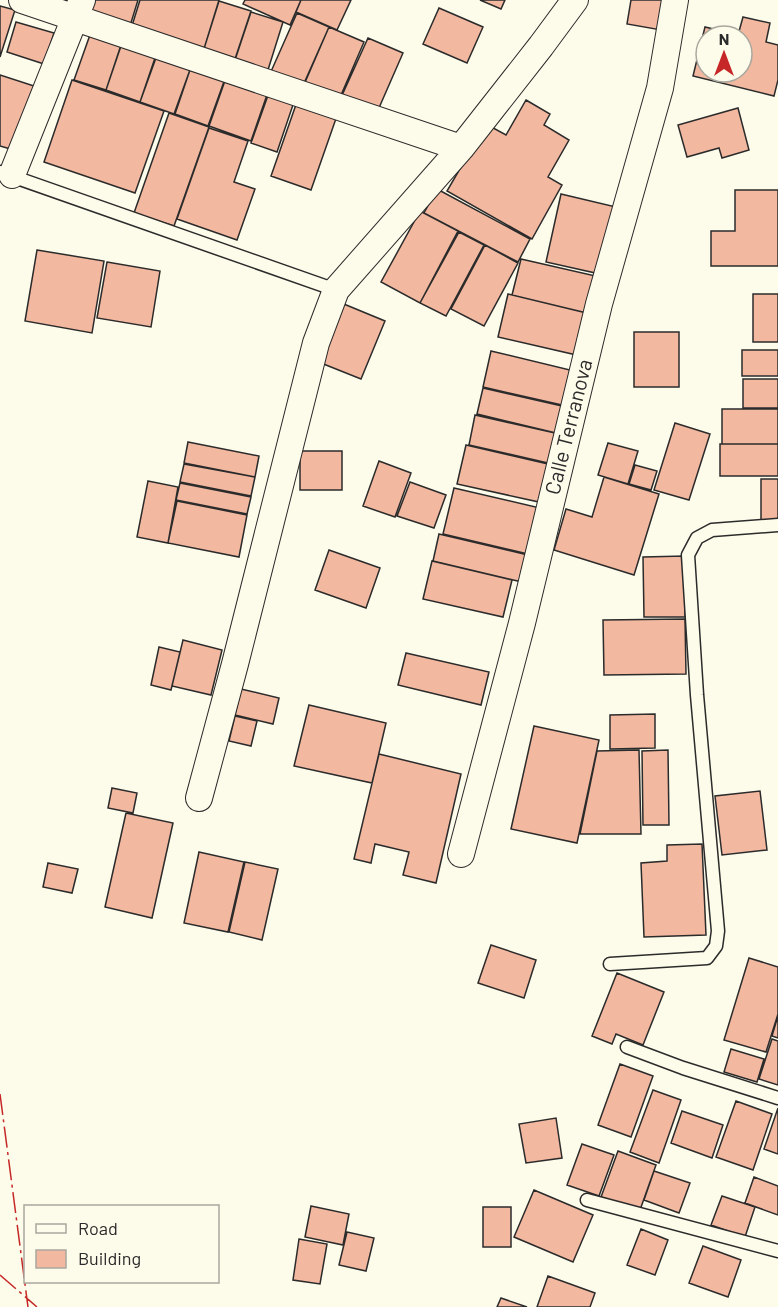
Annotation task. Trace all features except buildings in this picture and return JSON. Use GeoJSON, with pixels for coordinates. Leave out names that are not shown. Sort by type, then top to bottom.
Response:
{"type":"FeatureCollection","features":[{"type":"Feature","properties":{"kind":"street"},"geometry":{"type":"LineString","coordinates":[[21,0],[78,9],[461,148]]}},
{"type":"Feature","properties":{"kind":"street"},"geometry":{"type":"LineString","coordinates":[[199,798],[315,343],[336,290],[461,148],[575,0]]}},
{"type":"Feature","properties":{"kind":"street","name":"Calle Terranova"},"geometry":{"type":"LineString","coordinates":[[461,854],[522,623],[599,304],[660,88],[675,0]]}},
{"type":"Feature","properties":{"kind":"street"},"geometry":{"type":"LineString","coordinates":[[6,173],[78,9]]}},
{"type":"Feature","properties":{"kind":"lane"},"geometry":{"type":"LineString","coordinates":[[6,173],[336,290]]}},
{"type":"Feature","properties":{"kind":"lane"},"geometry":{"type":"LineString","coordinates":[[610,964],[707,958],[716,945],[718,931],[697,695],[688,555],[698,538],[712,530],[778,525]]}},
{"type":"Feature","properties":{"kind":"lane"},"geometry":{"type":"LineString","coordinates":[[627,1047],[683,1068],[778,1098]]}},
{"type":"Feature","properties":{"kind":"lane"},"geometry":{"type":"LineString","coordinates":[[587,1200],[778,1251]]}},
{"type":"Feature","properties":{"kind":"power"},"geometry":{"type":"LineString","coordinates":[[0,1094],[24,1277]]}},
{"type":"Feature","properties":{"kind":"power"},"geometry":{"type":"LineString","coordinates":[[0,1275],[37,1307]]}},
{"type":"Feature","properties":{"kind":"power"},"geometry":{"type":"LineString","coordinates":[[25,1283],[28,1307]]}}]}
